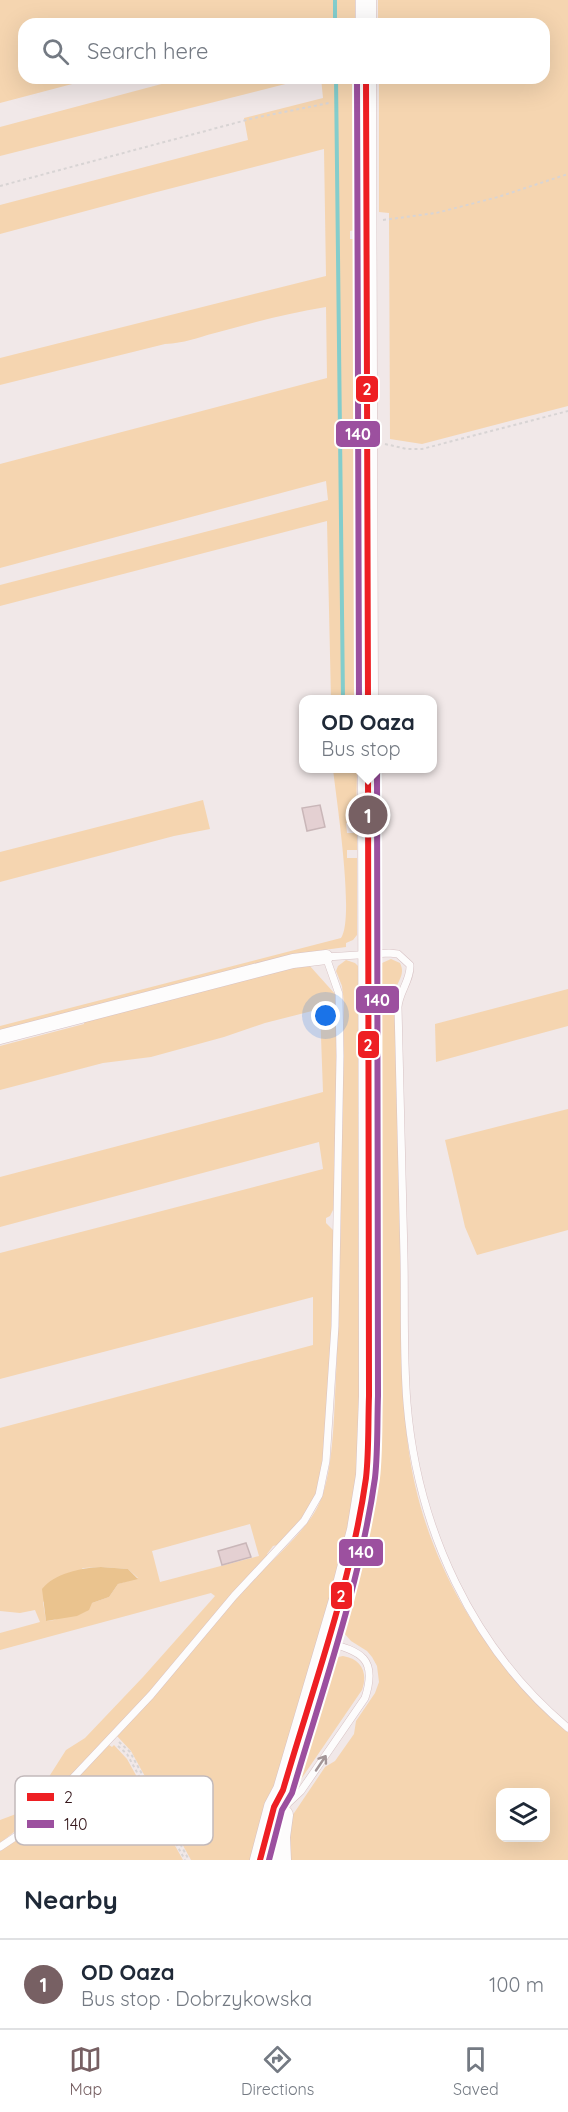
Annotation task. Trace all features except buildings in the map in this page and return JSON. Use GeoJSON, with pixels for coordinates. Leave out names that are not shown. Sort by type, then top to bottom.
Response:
{"type":"FeatureCollection","features":[{"type":"Feature","properties":{"kind":"main road"},"geometry":{"type":"LineString","coordinates":[[366,0],[366,18]]}},
{"type":"Feature","properties":{"kind":"main road"},"geometry":{"type":"LineString","coordinates":[[366,84],[368,695]]}},
{"type":"Feature","properties":{"kind":"main road"},"geometry":{"type":"LineString","coordinates":[[281,1860],[283,1799],[357,1530],[368,1448],[370,1375],[368,773]]}},
{"type":"Feature","properties":{"kind":"main road"},"geometry":{"type":"LineString","coordinates":[[260,1860],[274,1807],[283,1799]]}},
{"type":"Feature","properties":{"kind":"street"},"geometry":{"type":"LineString","coordinates":[[0,1037],[282,964],[326,957]]}},
{"type":"Feature","properties":{"kind":"lane"},"geometry":{"type":"LineString","coordinates":[[75,1776],[165,1679],[234,1596],[304,1521],[314,1507],[322,1485],[331,1399],[335,1326],[340,1056],[340,999],[326,957],[398,954],[410,965],[410,974],[399,996],[398,1007],[407,1403],[419,1484],[443,1559],[482,1631],[513,1673],[568,1728]]}},
{"type":"Feature","properties":{"kind":"lane"},"geometry":{"type":"LineString","coordinates":[[283,1799],[301,1791],[365,1698],[371,1681],[368,1665],[360,1654],[327,1642]]}},
{"type":"Feature","properties":{"kind":"lane"},"geometry":{"type":"LineString","coordinates":[[0,1847],[15,1837]]}},
{"type":"Feature","properties":{"kind":"path"},"geometry":{"type":"LineString","coordinates":[[0,186],[254,118],[329,103]]}},
{"type":"Feature","properties":{"kind":"path"},"geometry":{"type":"LineString","coordinates":[[366,222],[436,213],[498,197],[568,174]]}},
{"type":"Feature","properties":{"kind":"path"},"geometry":{"type":"LineString","coordinates":[[367,442],[407,449],[422,449],[568,411]]}},
{"type":"Feature","properties":{"kind":"path"},"geometry":{"type":"LineString","coordinates":[[111,1738],[130,1752],[143,1776]]}},
{"type":"Feature","properties":{"kind":"path"},"geometry":{"type":"LineString","coordinates":[[179,1845],[187,1860]]}},
{"type":"Feature","properties":{"kind":"shaded area"},"geometry":{"type":"Polygon","coordinates":[[[0,0],[355,0],[355,18],[18,18],[18,84],[72,84],[0,103],[0,0]]]}},
{"type":"Feature","properties":{"kind":"shaded area"},"geometry":{"type":"Polygon","coordinates":[[[378,0],[568,0],[568,406],[422,444],[390,439],[389,213],[379,212],[379,84],[550,84],[550,18],[378,18],[378,0]]]}},
{"type":"Feature","properties":{"kind":"shaded area"},"geometry":{"type":"Polygon","coordinates":[[[161,84],[285,84],[0,156],[0,127],[161,84]]]}},
{"type":"Feature","properties":{"kind":"shaded area"},"geometry":{"type":"Polygon","coordinates":[[[322,84],[355,84],[355,230],[350,231],[350,239],[354,239],[357,695],[331,695],[327,521],[0,606],[0,585],[328,500],[326,481],[0,568],[0,464],[327,378],[326,307],[270,318],[179,343],[165,344],[0,385],[0,358],[326,276],[324,149],[0,234],[0,205],[248,140],[244,118],[323,98],[322,84]]]}},
{"type":"Feature","properties":{"kind":"shaded area"},"geometry":{"type":"Polygon","coordinates":[[[334,773],[357,773],[356,823],[346,823],[347,833],[357,833],[357,850],[347,850],[347,858],[357,858],[357,935],[346,943],[346,947],[324,950],[0,1034],[0,1026],[341,938],[345,926],[346,908],[341,830],[334,773]]]}},
{"type":"Feature","properties":{"kind":"shaded area"},"geometry":{"type":"Polygon","coordinates":[[[203,800],[210,829],[174,836],[0,882],[0,852],[203,800]]]}},
{"type":"Feature","properties":{"kind":"shaded area"},"geometry":{"type":"Polygon","coordinates":[[[391,959],[400,963],[402,967],[395,1000],[402,1358],[408,1445],[415,1486],[442,1566],[461,1603],[509,1672],[568,1732],[568,1860],[289,1860],[290,1819],[325,1767],[335,1761],[354,1734],[356,1721],[375,1693],[379,1682],[377,1666],[372,1657],[344,1633],[342,1616],[369,1511],[378,1444],[377,973],[382,963],[391,959]]]}},
{"type":"Feature","properties":{"kind":"shaded area"},"geometry":{"type":"Polygon","coordinates":[[[346,960],[359,967],[363,1364],[355,1501],[339,1570],[253,1860],[191,1860],[183,1845],[213,1845],[213,1776],[145,1776],[131,1751],[117,1736],[250,1583],[302,1530],[323,1495],[334,1425],[338,1328],[344,1003],[342,986],[336,971],[338,966],[346,960]]]}},
{"type":"Feature","properties":{"kind":"shaded area"},"geometry":{"type":"Polygon","coordinates":[[[299,965],[309,965],[335,994],[337,1029],[334,1208],[330,1216],[326,1218],[326,1223],[334,1231],[333,1306],[323,1464],[316,1495],[308,1509],[277,1545],[273,1546],[268,1556],[229,1597],[139,1704],[71,1776],[49,1776],[66,1750],[85,1738],[215,1596],[211,1593],[0,1650],[0,1633],[40,1622],[35,1610],[20,1613],[0,1611],[0,1428],[313,1345],[313,1297],[0,1379],[0,1253],[323,1169],[319,1142],[0,1227],[0,1177],[323,1092],[320,1009],[151,1057],[103,1063],[0,1090],[0,1046],[84,1024],[84,1021],[299,965]],[[250,1524],[152,1551],[160,1582],[259,1556],[250,1524]],[[83,1568],[43,1602],[46,1621],[54,1620],[109,1597],[118,1584],[138,1578],[128,1569],[83,1568]]]}},
{"type":"Feature","properties":{"kind":"shaded area"},"geometry":{"type":"Polygon","coordinates":[[[568,989],[568,1026],[436,1062],[435,1024],[568,989]]]}},
{"type":"Feature","properties":{"kind":"shaded area"},"geometry":{"type":"Polygon","coordinates":[[[568,1109],[568,1230],[477,1255],[465,1227],[445,1140],[568,1109]]]}},
{"type":"Feature","properties":{"kind":"shaded area"},"geometry":{"type":"Polygon","coordinates":[[[101,1567],[128,1569],[138,1579],[118,1584],[109,1597],[92,1603],[89,1610],[77,1616],[46,1621],[42,1589],[47,1584],[69,1572],[101,1567]]]}},
{"type":"Feature","properties":{"kind":"shaded area"},"geometry":{"type":"Polygon","coordinates":[[[343,1656],[355,1660],[362,1668],[364,1684],[362,1690],[295,1788],[292,1788],[330,1664],[343,1656]]]}},
{"type":"Feature","properties":{"kind":"shaded area"},"geometry":{"type":"Polygon","coordinates":[[[109,1745],[112,1747],[114,1745],[127,1759],[136,1776],[77,1776],[109,1745]]]}},
{"type":"Feature","properties":{"kind":"shaded area"},"geometry":{"type":"Polygon","coordinates":[[[15,1814],[15,1831],[0,1843],[0,1820],[15,1814]]]}},
{"type":"Feature","properties":{"kind":"shaded area"},"geometry":{"type":"Polygon","coordinates":[[[15,1836],[15,1845],[175,1845],[183,1860],[0,1860],[0,1850],[15,1836]]]}},
{"type":"Feature","properties":{"kind":"waterway"},"geometry":{"type":"LineString","coordinates":[[335,0],[335,18]]}},
{"type":"Feature","properties":{"kind":"waterway"},"geometry":{"type":"LineString","coordinates":[[336,84],[343,695]]}},
{"type":"Feature","properties":{"kind":"transit line","name":"140"},"geometry":{"type":"LineString","coordinates":[[357,84],[359,695]]}},
{"type":"Feature","properties":{"kind":"transit line","name":"2"},"geometry":{"type":"LineString","coordinates":[[366,84],[368,695]]}},
{"type":"Feature","properties":{"kind":"transit line","name":"2"},"geometry":{"type":"LineString","coordinates":[[260,1860],[274,1807],[283,1790],[341,1596],[366,1478],[369,1396],[368,773]]}},
{"type":"Feature","properties":{"kind":"transit line","name":"140"},"geometry":{"type":"LineString","coordinates":[[269,1860],[282,1810],[292,1793],[339,1637],[360,1558],[375,1478],[378,1396],[377,773]]}},
{"type":"Feature","properties":{"kind":"place","name":"OD Oaza"},"geometry":{"type":"Point","coordinates":[368,815]}}]}
